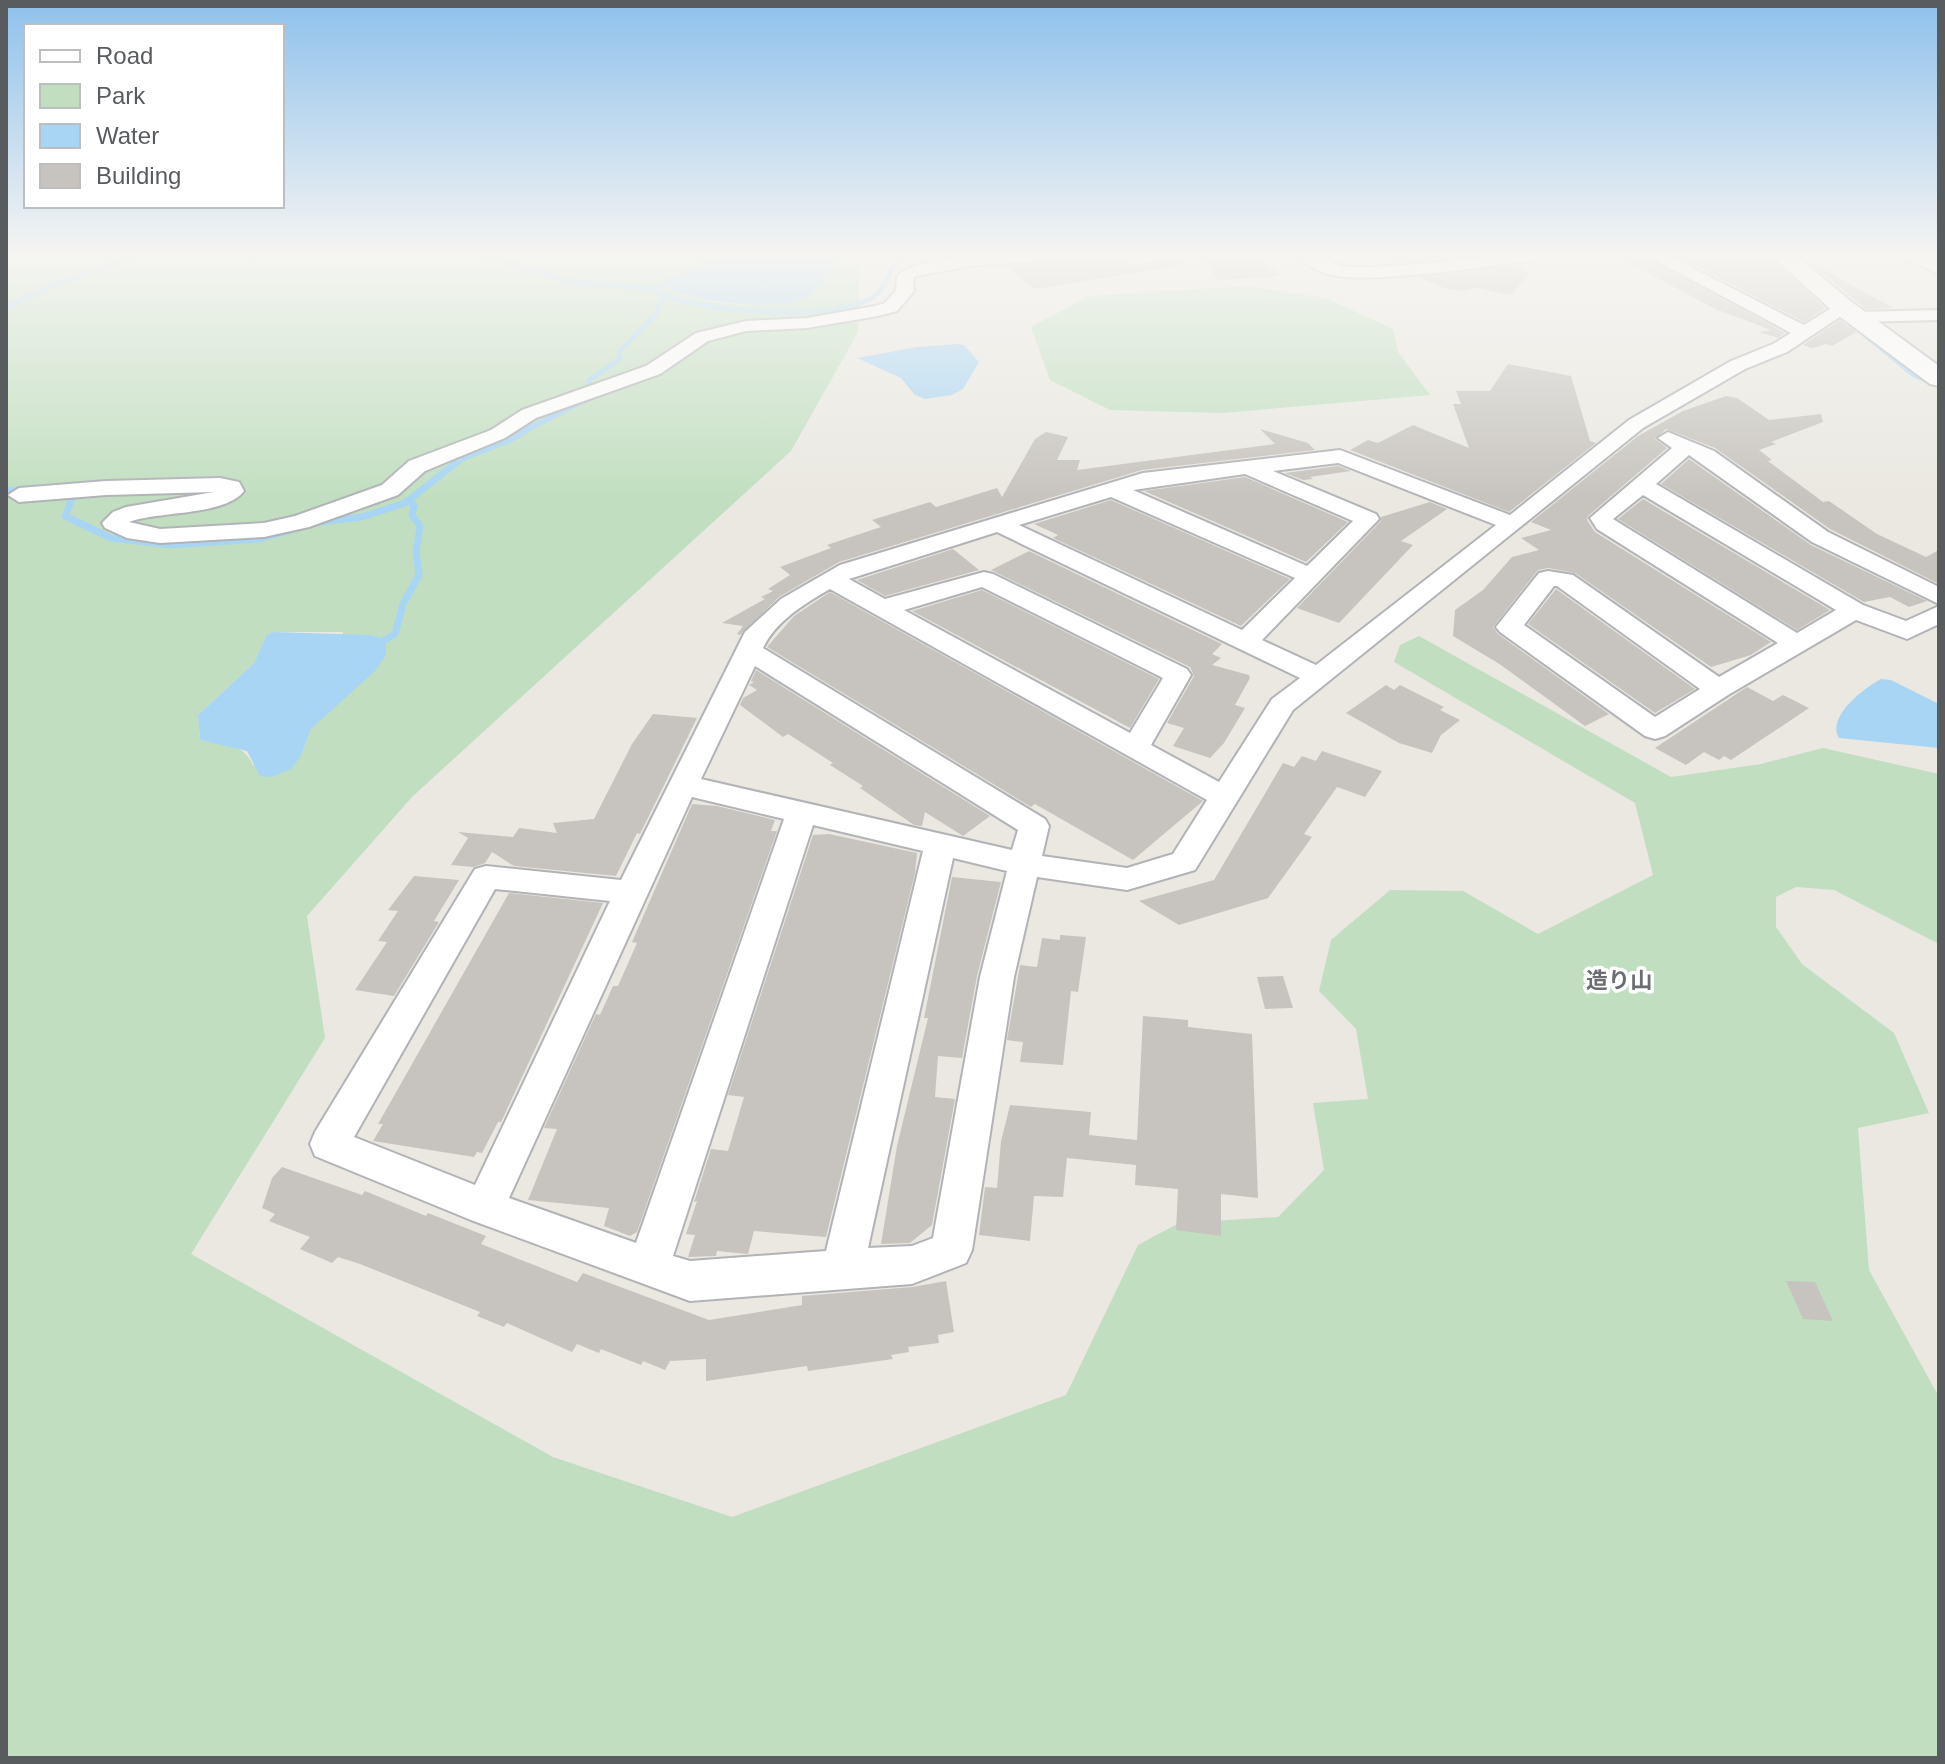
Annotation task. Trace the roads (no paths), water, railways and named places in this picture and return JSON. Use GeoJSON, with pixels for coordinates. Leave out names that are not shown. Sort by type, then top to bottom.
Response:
{"type":"FeatureCollection","features":[{"type":"Feature","properties":{"kind":"main road"},"geometry":{"type":"LineString","coordinates":[[1876,334],[1934,373]]}},
{"type":"Feature","properties":{"kind":"street"},"geometry":{"type":"LineString","coordinates":[[19,495],[203,484],[231,487],[233,491],[214,500],[126,515],[116,518],[113,523],[135,533],[160,536],[264,530],[301,522],[390,490],[427,461],[498,434],[529,414],[653,370],[692,342],[710,334]]}},
{"type":"Feature","properties":{"kind":"street"},"geometry":{"type":"LineString","coordinates":[[683,785],[1024,864],[1127,879],[1184,862],[1282,705],[1636,424],[1738,365],[1780,348],[1803,334]]}},
{"type":"Feature","properties":{"kind":"street"},"geometry":{"type":"LineString","coordinates":[[1636,424],[1707,455],[1820,537],[1939,597]]}},
{"type":"Feature","properties":{"kind":"street"},"geometry":{"type":"LineString","coordinates":[[1687,446],[1601,518],[1605,524],[1797,644]]}},
{"type":"Feature","properties":{"kind":"street"},"geometry":{"type":"LineString","coordinates":[[485,1207],[631,892],[758,632],[776,612],[809,588],[998,524],[1143,480],[1340,456],[1513,524]]}},
{"type":"Feature","properties":{"kind":"street"},"geometry":{"type":"LineString","coordinates":[[1246,641],[1368,519],[1249,468]]}},
{"type":"Feature","properties":{"kind":"street"},"geometry":{"type":"LineString","coordinates":[[1642,485],[1854,610],[1907,631],[1939,614]]}},
{"type":"Feature","properties":{"kind":"street"},"geometry":{"type":"LineString","coordinates":[[1114,490],[1310,576]]}},
{"type":"Feature","properties":{"kind":"street"},"geometry":{"type":"LineString","coordinates":[[998,524],[1317,676]]}},
{"type":"Feature","properties":{"kind":"street"},"geometry":{"type":"LineString","coordinates":[[1718,689],[1564,580],[1548,578],[1509,627],[1655,730],[1718,689],[1854,610]]}},
{"type":"Feature","properties":{"kind":"street"},"geometry":{"type":"LineString","coordinates":[[830,579],[1226,798]]}},
{"type":"Feature","properties":{"kind":"street"},"geometry":{"type":"LineString","coordinates":[[882,608],[984,579],[1178,675],[1135,748]]}},
{"type":"Feature","properties":{"kind":"street"},"geometry":{"type":"LineString","coordinates":[[631,892],[486,877],[329,1144],[485,1207],[690,1281],[912,1265],[951,1250],[997,977],[1034,826],[749,651]]}},
{"type":"Feature","properties":{"kind":"street"},"geometry":{"type":"LineString","coordinates":[[649,1266],[802,811]]}},
{"type":"Feature","properties":{"kind":"street"},"geometry":{"type":"LineString","coordinates":[[843,1269],[941,843]]}},
{"type":"Feature","properties":{"kind":"water"},"geometry":{"type":"Polygon","coordinates":[[[964,345],[979,362],[963,389],[952,395],[925,399],[915,395],[901,378],[857,358],[917,347],[964,345]]]}},
{"type":"Feature","properties":{"kind":"water"},"geometry":{"type":"Polygon","coordinates":[[[273,632],[379,637],[386,644],[386,655],[376,670],[311,729],[301,756],[291,769],[272,777],[260,776],[247,751],[200,740],[198,715],[254,663],[266,636],[273,632]]]}},
{"type":"Feature","properties":{"kind":"water"},"geometry":{"type":"Polygon","coordinates":[[[1881,679],[1891,680],[1939,704],[1939,748],[1839,738],[1836,730],[1842,712],[1865,689],[1881,679]]]}},
{"type":"Feature","properties":{"kind":"waterway"},"geometry":{"type":"LineString","coordinates":[[528,429],[586,400],[589,380],[620,359],[619,352],[636,334]]}},
{"type":"Feature","properties":{"kind":"waterway"},"geometry":{"type":"LineString","coordinates":[[1865,335],[1914,375],[1930,382]]}},
{"type":"Feature","properties":{"kind":"waterway"},"geometry":{"type":"LineString","coordinates":[[77,487],[65,516],[111,538],[171,545],[258,539],[320,522],[362,517],[405,503],[462,458],[509,440],[531,427]]}},
{"type":"Feature","properties":{"kind":"waterway"},"geometry":{"type":"LineString","coordinates":[[6,491],[26,489]]}},
{"type":"Feature","properties":{"kind":"waterway"},"geometry":{"type":"LineString","coordinates":[[379,643],[395,634],[403,604],[419,575],[416,552],[420,526],[412,515],[414,506],[410,500]]}},
{"type":"Feature","properties":{"kind":"district","name":"造り山"},"geometry":{"type":"Point","coordinates":[1619,980]}}]}
